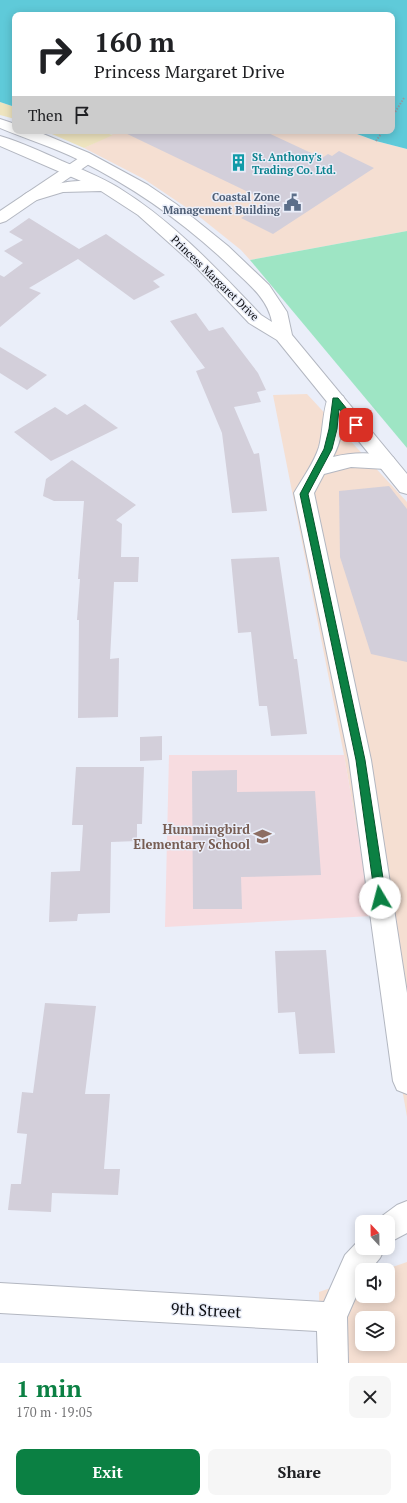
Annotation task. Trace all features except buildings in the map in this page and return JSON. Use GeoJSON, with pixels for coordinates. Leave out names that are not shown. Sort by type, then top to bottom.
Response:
{"type":"FeatureCollection","features":[{"type":"Feature","properties":{"kind":"main road"},"geometry":{"type":"LineString","coordinates":[[0,123],[12,128]]}},
{"type":"Feature","properties":{"kind":"main road","name":"Princess Margaret Drive"},"geometry":{"type":"LineString","coordinates":[[31,134],[48,140],[87,159],[166,204],[229,254],[257,284],[277,309],[283,336]]}},
{"type":"Feature","properties":{"kind":"main road","name":"Princess Margaret Drive"},"geometry":{"type":"LineString","coordinates":[[0,141],[30,152],[70,170],[113,192],[144,212],[180,243],[254,319],[283,336],[407,487]]}},
{"type":"Feature","properties":{"kind":"main road"},"geometry":{"type":"LineString","coordinates":[[30,152],[40,160],[47,171],[45,178],[30,197]]}},
{"type":"Feature","properties":{"kind":"main road"},"geometry":{"type":"LineString","coordinates":[[0,218],[87,159]]}},
{"type":"Feature","properties":{"kind":"main road"},"geometry":{"type":"LineString","coordinates":[[30,197],[61,187],[74,185],[98,187],[113,192]]}},
{"type":"Feature","properties":{"kind":"main road"},"geometry":{"type":"LineString","coordinates":[[336,400],[333,429],[328,449],[304,494],[360,760],[407,1081]]}},
{"type":"Feature","properties":{"kind":"main road"},"geometry":{"type":"LineString","coordinates":[[317,469],[350,459],[369,458],[386,462]]}},
{"type":"Feature","properties":{"kind":"main road"},"geometry":{"type":"LineString","coordinates":[[395,1224],[407,1215]]}},
{"type":"Feature","properties":{"kind":"main road"},"geometry":{"type":"LineString","coordinates":[[334,1363],[332,1317],[355,1265],[364,1255]]}},
{"type":"Feature","properties":{"kind":"main road","name":"9th Street"},"geometry":{"type":"LineString","coordinates":[[0,1298],[332,1317]]}},
{"type":"Feature","properties":{"kind":"path"},"geometry":{"type":"LineString","coordinates":[[395,112],[404,98]]}},
{"type":"Feature","properties":{"kind":"path"},"geometry":{"type":"LineString","coordinates":[[376,141],[381,134]]}},
{"type":"Feature","properties":{"kind":"shaded area"},"geometry":{"type":"Polygon","coordinates":[[[113,134],[357,134],[376,141],[407,149],[407,231],[250,260],[241,250],[196,214],[144,179],[84,148],[113,134]]]}},
{"type":"Feature","properties":{"kind":"shaded area"},"geometry":{"type":"Polygon","coordinates":[[[307,394],[407,502],[407,1117],[344,755],[273,395],[307,394]]]}},
{"type":"Feature","properties":{"kind":"shaded area","name":"Hummingbird Elementary School"},"geometry":{"type":"Polygon","coordinates":[[[169,755],[344,755],[372,916],[165,927],[169,755]]]}},
{"type":"Feature","properties":{"kind":"shaded area"},"geometry":{"type":"Polygon","coordinates":[[[407,1262],[407,1363],[320,1363],[319,1292],[355,1279],[355,1303],[395,1303],[395,1266],[407,1262]]]}},
{"type":"Feature","properties":{"kind":"green space"},"geometry":{"type":"Polygon","coordinates":[[[407,231],[407,448],[250,260],[407,231]]]}},
{"type":"Feature","properties":{"kind":"sand"},"geometry":{"type":"Polygon","coordinates":[[[0,102],[12,106],[12,118],[0,115],[0,102]]]}},
{"type":"Feature","properties":{"kind":"sand"},"geometry":{"type":"Polygon","coordinates":[[[52,134],[113,135],[84,148],[52,134]]]}},
{"type":"Feature","properties":{"kind":"water"},"geometry":{"type":"Polygon","coordinates":[[[0,0],[407,0],[407,149],[376,141],[357,134],[395,134],[395,12],[12,12],[12,106],[0,102],[0,0]]]}},
{"type":"Feature","properties":{"kind":"place","name":"St. Anthony's Trading Co. Ltd."},"geometry":{"type":"Point","coordinates":[239,163]}},
{"type":"Feature","properties":{"kind":"place","name":"Coastal Zone Management Building"},"geometry":{"type":"Point","coordinates":[293,203]}},
{"type":"Feature","properties":{"kind":"place","name":"Hummingbird Elementary School"},"geometry":{"type":"Point","coordinates":[263,836]}},
{"type":"Feature","properties":{"kind":"route"},"geometry":{"type":"LineString","coordinates":[[356,425],[336,400],[333,429],[328,449],[309,482],[304,494],[360,760],[380,898]]}}]}
